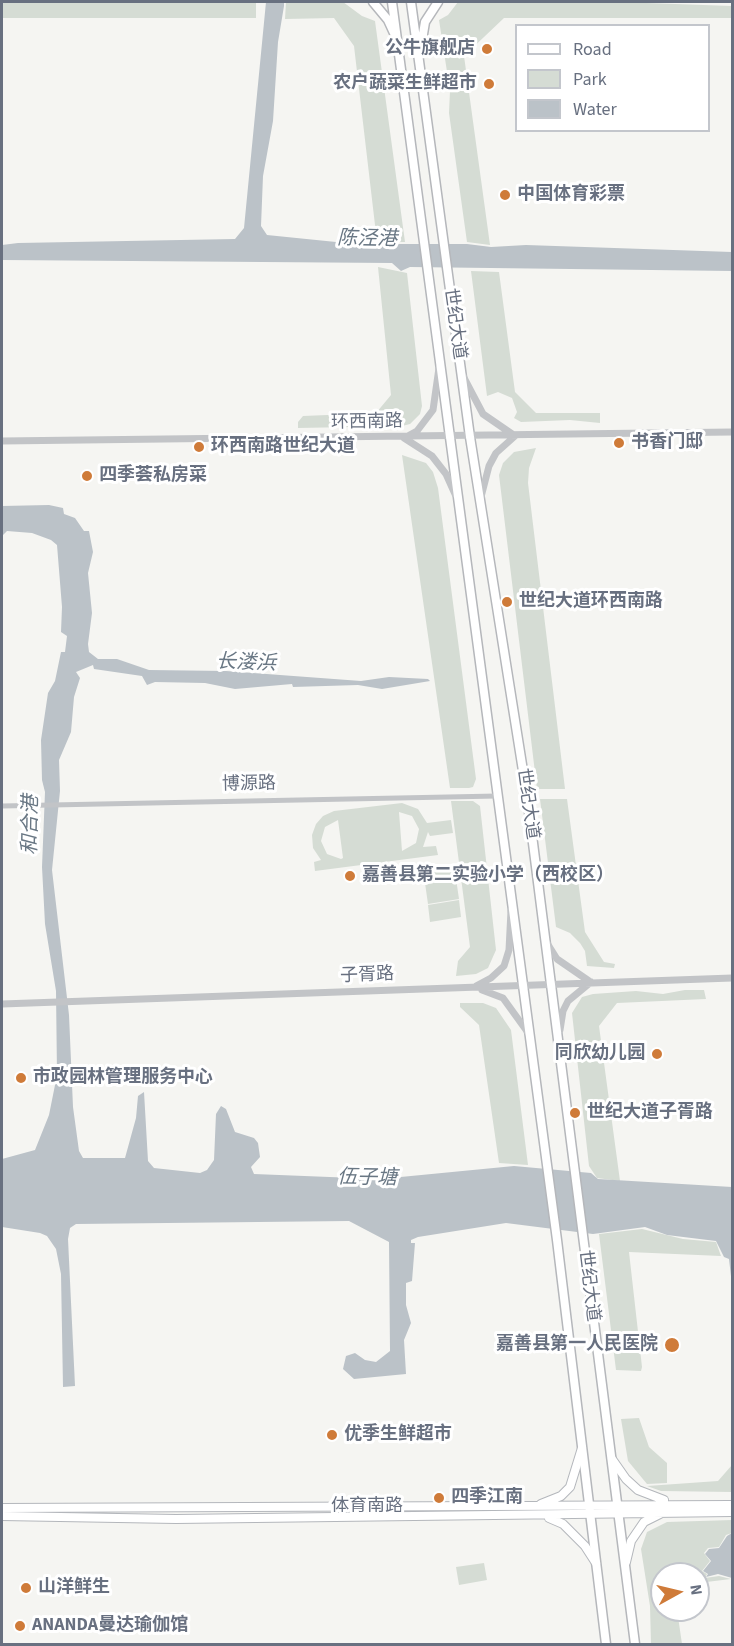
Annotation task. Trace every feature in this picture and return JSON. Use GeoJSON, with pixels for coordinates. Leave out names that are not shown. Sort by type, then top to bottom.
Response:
{"type":"FeatureCollection","features":[{"type":"Feature","properties":{"kind":"main road"},"geometry":{"type":"LineString","coordinates":[[373,2],[388,20],[398,41]]}},
{"type":"Feature","properties":{"kind":"main road","name":"世纪大道"},"geometry":{"type":"LineString","coordinates":[[392,2],[557,1240],[606,1644]]}},
{"type":"Feature","properties":{"kind":"main road","name":"世纪大道"},"geometry":{"type":"LineString","coordinates":[[411,2],[470,437],[526,796],[635,1644]]}},
{"type":"Feature","properties":{"kind":"main road"},"geometry":{"type":"LineString","coordinates":[[419,61],[425,22],[438,2]]}},
{"type":"Feature","properties":{"kind":"main road"},"geometry":{"type":"LineString","coordinates":[[527,1507],[549,1502],[561,1496],[570,1487],[582,1446]]}},
{"type":"Feature","properties":{"kind":"main road"},"geometry":{"type":"LineString","coordinates":[[609,1455],[626,1479],[638,1490],[655,1498],[680,1503]]}},
{"type":"Feature","properties":{"kind":"main road","name":"体育南路"},"geometry":{"type":"LineString","coordinates":[[2,1516],[176,1519],[545,1516],[680,1503],[731,1508]]}},
{"type":"Feature","properties":{"kind":"main road","name":"体育南路"},"geometry":{"type":"LineString","coordinates":[[3,1507],[527,1507],[590,1511]]}},
{"type":"Feature","properties":{"kind":"main road","name":"体育南路"},"geometry":{"type":"LineString","coordinates":[[616,1509],[672,1513],[731,1508]]}},
{"type":"Feature","properties":{"kind":"main road"},"geometry":{"type":"LineString","coordinates":[[624,1570],[631,1541],[644,1522],[661,1514],[672,1513]]}},
{"type":"Feature","properties":{"kind":"main road"},"geometry":{"type":"LineString","coordinates":[[545,1516],[563,1524],[585,1546],[597,1565]]}},
{"type":"Feature","properties":{"kind":"street"},"geometry":{"type":"LineString","coordinates":[[440,362],[433,410],[417,431],[404,438],[432,456],[446,474],[459,504]]}},
{"type":"Feature","properties":{"kind":"street"},"geometry":{"type":"LineString","coordinates":[[461,370],[483,414],[515,436],[496,453],[489,466],[480,501]]}},
{"type":"Feature","properties":{"kind":"street","name":"环西南路"},"geometry":{"type":"LineString","coordinates":[[2,441],[404,438],[732,432]]}},
{"type":"Feature","properties":{"kind":"street","name":"博源路"},"geometry":{"type":"LineString","coordinates":[[2,806],[497,796]]}},
{"type":"Feature","properties":{"kind":"street"},"geometry":{"type":"LineString","coordinates":[[474,987],[491,978],[504,966],[509,950],[511,901]]}},
{"type":"Feature","properties":{"kind":"street"},"geometry":{"type":"LineString","coordinates":[[544,936],[557,959],[591,982],[575,994],[563,1011],[559,1024],[560,1060]]}},
{"type":"Feature","properties":{"kind":"street","name":"子胥路"},"geometry":{"type":"LineString","coordinates":[[2,1004],[732,978]]}},
{"type":"Feature","properties":{"kind":"street"},"geometry":{"type":"LineString","coordinates":[[474,987],[503,998],[529,1034]]}},
{"type":"Feature","properties":{"kind":"green space"},"geometry":{"type":"Polygon","coordinates":[[[2,2],[256,2],[256,18],[2,18],[2,2]]]}},
{"type":"Feature","properties":{"kind":"green space"},"geometry":{"type":"Polygon","coordinates":[[[286,2],[343,2],[362,16],[375,21],[405,242],[377,242],[354,46],[334,18],[285,19],[286,2]]]}},
{"type":"Feature","properties":{"kind":"green space"},"geometry":{"type":"Polygon","coordinates":[[[458,2],[618,2],[732,6],[732,18],[504,18],[464,56],[490,245],[467,242],[449,113],[450,91],[439,20],[448,15],[458,2]]]}},
{"type":"Feature","properties":{"kind":"green space"},"geometry":{"type":"Polygon","coordinates":[[[378,267],[407,273],[422,406],[420,414],[410,424],[402,426],[298,428],[298,422],[303,416],[376,413],[391,395],[378,267]]]}},
{"type":"Feature","properties":{"kind":"green space"},"geometry":{"type":"Polygon","coordinates":[[[471,271],[499,272],[515,392],[536,413],[600,413],[600,423],[570,420],[521,422],[514,418],[517,412],[512,398],[498,392],[487,396],[471,271]]]}},
{"type":"Feature","properties":{"kind":"green space"},"geometry":{"type":"Polygon","coordinates":[[[536,448],[529,468],[528,483],[565,789],[537,789],[499,475],[503,463],[514,452],[536,448]]]}},
{"type":"Feature","properties":{"kind":"green space"},"geometry":{"type":"Polygon","coordinates":[[[402,455],[426,463],[433,472],[438,488],[476,779],[473,787],[469,788],[450,788],[402,455]]]}},
{"type":"Feature","properties":{"kind":"green space"},"geometry":{"type":"Polygon","coordinates":[[[540,799],[567,799],[585,932],[604,962],[615,964],[614,968],[587,966],[585,951],[580,943],[570,933],[556,927],[540,799]]]}},
{"type":"Feature","properties":{"kind":"green space"},"geometry":{"type":"Polygon","coordinates":[[[451,801],[473,801],[480,806],[496,950],[488,968],[476,974],[456,976],[458,961],[470,947],[451,801]]]}},
{"type":"Feature","properties":{"kind":"green space"},"geometry":{"type":"Polygon","coordinates":[[[402,803],[418,809],[427,823],[451,820],[453,833],[430,836],[428,832],[423,847],[436,846],[438,855],[315,871],[314,862],[321,860],[313,848],[312,835],[316,824],[323,816],[334,811],[402,803]],[[399,812],[402,851],[416,843],[419,829],[412,816],[399,812]],[[338,820],[325,827],[321,841],[327,854],[341,859],[343,858],[338,820]]]}},
{"type":"Feature","properties":{"kind":"green space"},"geometry":{"type":"Polygon","coordinates":[[[454,865],[459,899],[428,904],[423,869],[454,865]]]}},
{"type":"Feature","properties":{"kind":"green space"},"geometry":{"type":"Polygon","coordinates":[[[459,900],[461,917],[430,922],[428,905],[459,900]]]}},
{"type":"Feature","properties":{"kind":"green space"},"geometry":{"type":"Polygon","coordinates":[[[685,990],[704,990],[706,999],[617,1003],[599,1026],[620,1181],[597,1178],[589,1166],[572,1013],[582,997],[593,994],[636,991],[663,994],[685,990]]]}},
{"type":"Feature","properties":{"kind":"green space"},"geometry":{"type":"Polygon","coordinates":[[[460,1003],[483,1003],[496,1008],[511,1030],[528,1165],[499,1163],[479,1025],[460,1007],[460,1003]]]}},
{"type":"Feature","properties":{"kind":"green space"},"geometry":{"type":"Polygon","coordinates":[[[642,1229],[683,1239],[716,1242],[721,1256],[629,1252],[642,1367],[641,1371],[616,1370],[599,1234],[642,1229]]]}},
{"type":"Feature","properties":{"kind":"green space"},"geometry":{"type":"Polygon","coordinates":[[[639,1418],[649,1447],[667,1463],[667,1483],[647,1484],[628,1461],[621,1419],[639,1418]]]}},
{"type":"Feature","properties":{"kind":"green space"},"geometry":{"type":"Polygon","coordinates":[[[732,1465],[732,1492],[661,1491],[647,1486],[718,1481],[732,1465]]]}},
{"type":"Feature","properties":{"kind":"green space"},"geometry":{"type":"Polygon","coordinates":[[[732,1520],[732,1533],[726,1535],[719,1547],[708,1548],[704,1553],[709,1562],[650,1562],[650,1606],[641,1549],[647,1532],[667,1522],[732,1520]]]}},
{"type":"Feature","properties":{"kind":"green space"},"geometry":{"type":"Polygon","coordinates":[[[484,1563],[487,1580],[459,1585],[456,1567],[484,1563]]]}},
{"type":"Feature","properties":{"kind":"green space"},"geometry":{"type":"Polygon","coordinates":[[[719,1576],[731,1579],[710,1582],[710,1577],[719,1576]]]}},
{"type":"Feature","properties":{"kind":"green space"},"geometry":{"type":"Polygon","coordinates":[[[650,1622],[679,1622],[682,1644],[651,1644],[650,1622]]]}},
{"type":"Feature","properties":{"kind":"water"},"geometry":{"type":"Polygon","coordinates":[[[266,2],[284,2],[278,42],[273,121],[263,176],[261,226],[267,235],[336,242],[375,242],[376,244],[467,244],[491,247],[526,245],[732,252],[732,271],[410,267],[401,271],[392,263],[2,260],[2,245],[18,243],[235,239],[244,228],[266,2]]]}},
{"type":"Feature","properties":{"kind":"water","name":"伍子塘"},"geometry":{"type":"Polygon","coordinates":[[[49,505],[63,508],[64,514],[75,518],[84,531],[89,531],[93,552],[88,573],[92,613],[88,644],[89,652],[98,659],[117,659],[149,670],[226,671],[361,681],[389,677],[430,681],[382,689],[358,685],[293,687],[292,684],[235,689],[205,683],[155,682],[147,685],[142,676],[94,669],[93,665],[76,672],[80,678],[74,697],[71,732],[59,760],[60,791],[52,870],[69,1015],[73,1107],[79,1151],[83,1158],[125,1158],[136,1118],[138,1096],[144,1092],[148,1161],[154,1168],[200,1173],[207,1170],[214,1160],[216,1114],[221,1106],[226,1109],[235,1132],[254,1138],[258,1143],[260,1157],[251,1167],[254,1174],[380,1179],[514,1166],[591,1173],[598,1179],[732,1187],[732,1285],[729,1259],[724,1257],[716,1241],[667,1235],[645,1227],[593,1234],[506,1223],[418,1237],[411,1240],[411,1243],[415,1243],[412,1281],[406,1283],[406,1305],[411,1323],[404,1340],[406,1374],[354,1379],[343,1369],[346,1356],[355,1353],[365,1360],[376,1362],[390,1351],[389,1242],[349,1221],[76,1224],[70,1228],[68,1239],[75,1386],[63,1387],[61,1274],[56,1249],[47,1236],[40,1233],[2,1227],[2,1159],[35,1150],[49,1115],[57,1075],[56,991],[45,924],[42,867],[45,792],[42,780],[41,740],[48,693],[55,681],[61,652],[65,652],[67,636],[61,632],[62,607],[57,545],[51,540],[32,533],[7,531],[2,536],[2,506],[49,505]]]}},
{"type":"Feature","properties":{"kind":"water"},"geometry":{"type":"Polygon","coordinates":[[[732,1533],[732,1578],[718,1574],[710,1576],[711,1561],[705,1554],[709,1549],[719,1548],[727,1536],[732,1533]]]}},
{"type":"Feature","properties":{"kind":"place","name":"公牛旗舰店"},"geometry":{"type":"Point","coordinates":[487,49]}},
{"type":"Feature","properties":{"kind":"place","name":"农户蔬菜生鲜超市"},"geometry":{"type":"Point","coordinates":[489,84]}},
{"type":"Feature","properties":{"kind":"place","name":"中国体育彩票"},"geometry":{"type":"Point","coordinates":[505,195]}},
{"type":"Feature","properties":{"kind":"place","name":"书香门邸"},"geometry":{"type":"Point","coordinates":[619,443]}},
{"type":"Feature","properties":{"kind":"place","name":"环西南路世纪大道"},"geometry":{"type":"Point","coordinates":[199,447]}},
{"type":"Feature","properties":{"kind":"place","name":"四季荟私房菜"},"geometry":{"type":"Point","coordinates":[87,476]}},
{"type":"Feature","properties":{"kind":"place","name":"世纪大道环西南路"},"geometry":{"type":"Point","coordinates":[507,602]}},
{"type":"Feature","properties":{"kind":"place","name":"嘉善县第二实验小学（西校区）"},"geometry":{"type":"Point","coordinates":[350,876]}},
{"type":"Feature","properties":{"kind":"place","name":"同欣幼儿园"},"geometry":{"type":"Point","coordinates":[657,1054]}},
{"type":"Feature","properties":{"kind":"place","name":"市政园林管理服务中心"},"geometry":{"type":"Point","coordinates":[21,1078]}},
{"type":"Feature","properties":{"kind":"place","name":"世纪大道子胥路"},"geometry":{"type":"Point","coordinates":[575,1113]}},
{"type":"Feature","properties":{"kind":"place","name":"嘉善县第一人民医院"},"geometry":{"type":"Point","coordinates":[672,1345]}},
{"type":"Feature","properties":{"kind":"place","name":"优季生鲜超市"},"geometry":{"type":"Point","coordinates":[332,1435]}},
{"type":"Feature","properties":{"kind":"place","name":"四季江南"},"geometry":{"type":"Point","coordinates":[439,1498]}},
{"type":"Feature","properties":{"kind":"place","name":"山洋鲜生"},"geometry":{"type":"Point","coordinates":[26,1588]}},
{"type":"Feature","properties":{"kind":"place","name":"ANANDA曼达瑜伽馆"},"geometry":{"type":"Point","coordinates":[20,1626]}},
{"type":"Feature","properties":{"kind":"water label","name":"陈泾港"},"geometry":{"type":"Point","coordinates":[367,240]}},
{"type":"Feature","properties":{"kind":"water label","name":"长溇浜"},"geometry":{"type":"Point","coordinates":[246,664]}},
{"type":"Feature","properties":{"kind":"water label","name":"和合港"},"geometry":{"type":"Point","coordinates":[32,825]}}]}
